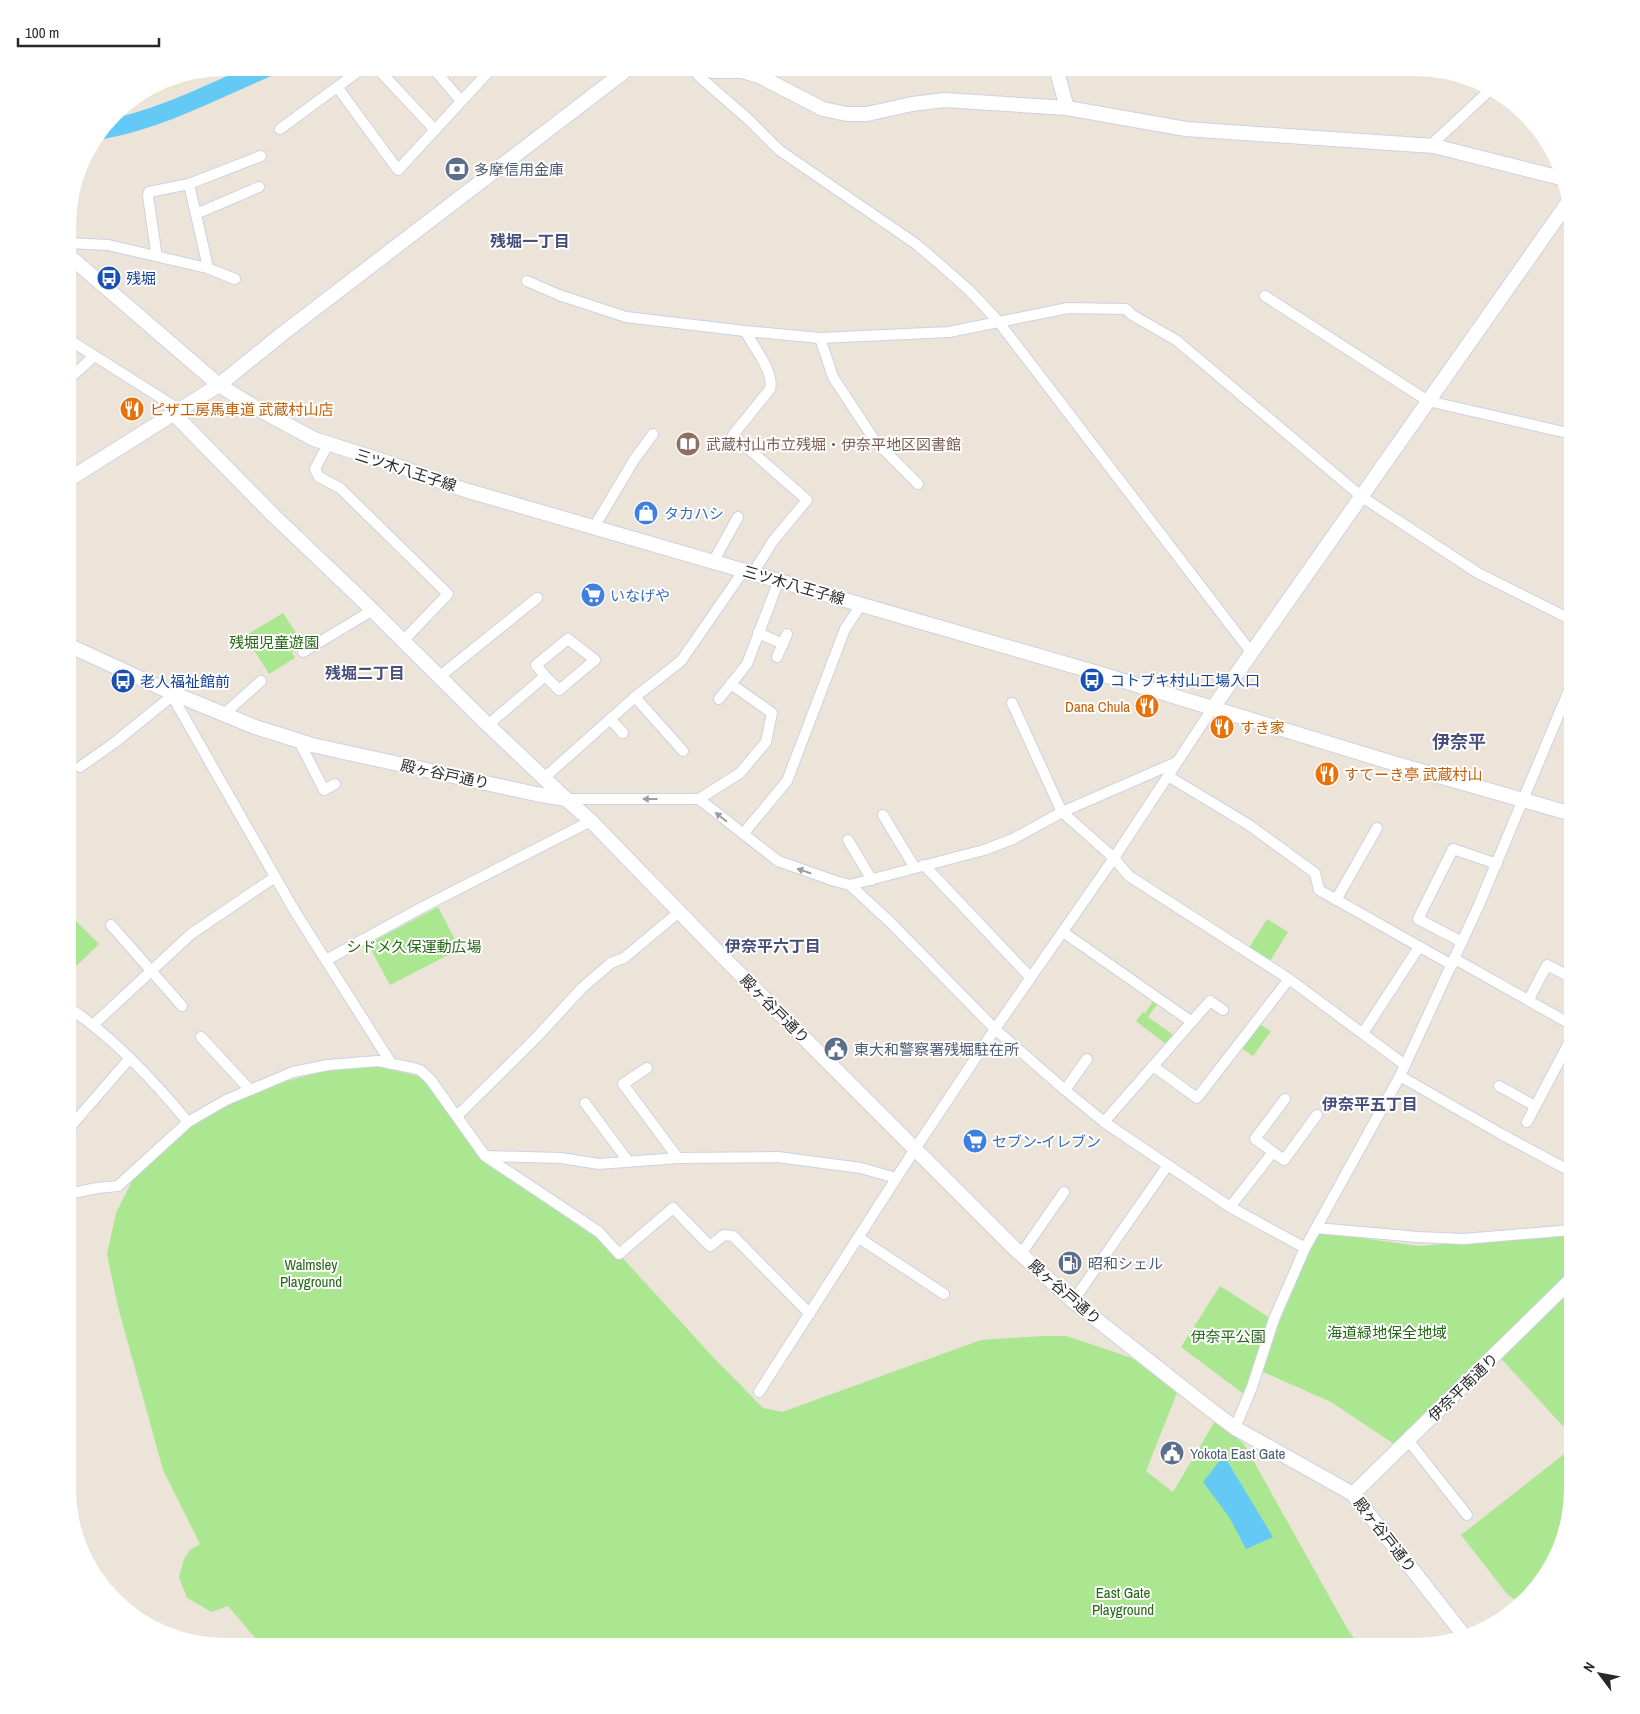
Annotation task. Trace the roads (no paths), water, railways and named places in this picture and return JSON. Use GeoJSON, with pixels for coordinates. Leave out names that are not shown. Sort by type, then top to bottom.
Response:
{"type":"FeatureCollection","features":[{"type":"Feature","properties":{"kind":"street"},"geometry":{"type":"LineString","coordinates":[[280,129],[352,77]]}},
{"type":"Feature","properties":{"kind":"street"},"geometry":{"type":"LineString","coordinates":[[385,77],[435,130]]}},
{"type":"Feature","properties":{"kind":"street"},"geometry":{"type":"LineString","coordinates":[[441,77],[461,101]]}},
{"type":"Feature","properties":{"kind":"street"},"geometry":{"type":"LineString","coordinates":[[338,88],[398,170],[484,77]]}},
{"type":"Feature","properties":{"kind":"street"},"geometry":{"type":"LineString","coordinates":[[77,475],[219,386],[282,334],[617,77]]}},
{"type":"Feature","properties":{"kind":"street"},"geometry":{"type":"LineString","coordinates":[[700,77],[748,119],[779,150],[916,244],[970,290],[998,321],[1251,652]]}},
{"type":"Feature","properties":{"kind":"street"},"geometry":{"type":"LineString","coordinates":[[761,77],[823,109],[847,114],[867,114],[912,104],[945,100],[1067,108],[1186,129],[1430,145],[1556,177]]}},
{"type":"Feature","properties":{"kind":"street"},"geometry":{"type":"LineString","coordinates":[[1058,77],[1067,108]]}},
{"type":"Feature","properties":{"kind":"street"},"geometry":{"type":"LineString","coordinates":[[1430,145],[1485,94]]}},
{"type":"Feature","properties":{"kind":"street"},"geometry":{"type":"LineString","coordinates":[[155,255],[149,192],[189,184],[260,156]]}},
{"type":"Feature","properties":{"kind":"street"},"geometry":{"type":"LineString","coordinates":[[189,184],[207,268]]}},
{"type":"Feature","properties":{"kind":"street"},"geometry":{"type":"LineString","coordinates":[[196,214],[259,186]]}},
{"type":"Feature","properties":{"kind":"street"},"geometry":{"type":"LineString","coordinates":[[759,1392],[994,1029],[1114,858],[1212,708],[1562,210]]}},
{"type":"Feature","properties":{"kind":"street"},"geometry":{"type":"LineString","coordinates":[[77,243],[108,245],[155,255],[207,268],[235,279]]}},
{"type":"Feature","properties":{"kind":"street","name":"三ツ木八王子線"},"geometry":{"type":"LineString","coordinates":[[77,263],[219,386],[290,427],[328,444],[465,490],[861,604],[1564,812]]}},
{"type":"Feature","properties":{"kind":"street"},"geometry":{"type":"LineString","coordinates":[[527,281],[559,296],[626,317],[820,338],[949,332],[1068,308],[1126,309],[1132,315],[1176,340],[1362,497],[1478,573],[1564,616]]}},
{"type":"Feature","properties":{"kind":"street"},"geometry":{"type":"LineString","coordinates":[[1265,296],[1428,401],[1564,432]]}},
{"type":"Feature","properties":{"kind":"street"},"geometry":{"type":"LineString","coordinates":[[544,778],[635,697],[681,661],[748,572],[808,500],[733,435],[770,389],[772,383],[770,374],[745,331]]}},
{"type":"Feature","properties":{"kind":"street"},"geometry":{"type":"LineString","coordinates":[[820,338],[833,377],[875,441],[918,484]]}},
{"type":"Feature","properties":{"kind":"street"},"geometry":{"type":"LineString","coordinates":[[77,345],[177,412],[273,515],[566,799],[699,799],[740,773],[766,742],[772,713],[731,684]]}},
{"type":"Feature","properties":{"kind":"street"},"geometry":{"type":"LineString","coordinates":[[77,372],[94,356]]}},
{"type":"Feature","properties":{"kind":"street"},"geometry":{"type":"LineString","coordinates":[[594,527],[634,460],[653,434]]}},
{"type":"Feature","properties":{"kind":"street"},"geometry":{"type":"LineString","coordinates":[[328,444],[315,469],[320,477],[340,488],[448,594],[403,640]]}},
{"type":"Feature","properties":{"kind":"street"},"geometry":{"type":"LineString","coordinates":[[713,562],[738,518]]}},
{"type":"Feature","properties":{"kind":"street"},"geometry":{"type":"LineString","coordinates":[[719,699],[748,664],[779,580]]}},
{"type":"Feature","properties":{"kind":"street"},"geometry":{"type":"LineString","coordinates":[[439,677],[536,598]]}},
{"type":"Feature","properties":{"kind":"street"},"geometry":{"type":"LineString","coordinates":[[743,834],[776,797],[787,781],[845,629],[861,604]]}},
{"type":"Feature","properties":{"kind":"street"},"geometry":{"type":"LineString","coordinates":[[303,652],[373,610]]}},
{"type":"Feature","properties":{"kind":"street"},"geometry":{"type":"LineString","coordinates":[[758,633],[785,639],[777,657]]}},
{"type":"Feature","properties":{"kind":"street"},"geometry":{"type":"LineString","coordinates":[[568,639],[595,660],[559,690],[545,676],[536,665],[568,639]]}},
{"type":"Feature","properties":{"kind":"street","name":"殿ヶ谷戸通り"},"geometry":{"type":"LineString","coordinates":[[77,649],[171,694],[223,715],[312,745],[566,799],[591,821],[679,912],[1020,1254],[1073,1301],[1235,1428],[1352,1494],[1460,1631]]}},
{"type":"Feature","properties":{"kind":"street"},"geometry":{"type":"LineString","coordinates":[[488,725],[545,676]]}},
{"type":"Feature","properties":{"kind":"street"},"geometry":{"type":"LineString","coordinates":[[223,715],[261,681]]}},
{"type":"Feature","properties":{"kind":"street"},"geometry":{"type":"LineString","coordinates":[[80,767],[114,743],[171,694],[275,877],[391,1063]]}},
{"type":"Feature","properties":{"kind":"street"},"geometry":{"type":"LineString","coordinates":[[635,697],[683,751]]}},
{"type":"Feature","properties":{"kind":"street"},"geometry":{"type":"LineString","coordinates":[[1012,703],[1062,812],[1114,858],[1129,876],[1289,978],[1405,1065]]}},
{"type":"Feature","properties":{"kind":"street"},"geometry":{"type":"LineString","coordinates":[[1235,1428],[1252,1387],[1274,1319],[1305,1248],[1400,1076],[1454,962],[1524,801],[1564,703]]}},
{"type":"Feature","properties":{"kind":"street"},"geometry":{"type":"LineString","coordinates":[[610,719],[623,732]]}},
{"type":"Feature","properties":{"kind":"street"},"geometry":{"type":"LineString","coordinates":[[300,741],[324,790],[336,784]]}},
{"type":"Feature","properties":{"kind":"street"},"geometry":{"type":"LineString","coordinates":[[699,799],[778,860],[827,879],[850,885],[984,850],[1013,839],[1062,812],[1178,762]]}},
{"type":"Feature","properties":{"kind":"street"},"geometry":{"type":"LineString","coordinates":[[1168,776],[1249,824],[1315,873],[1319,890],[1419,947],[1454,962],[1529,1000],[1564,1020]]}},
{"type":"Feature","properties":{"kind":"street"},"geometry":{"type":"LineString","coordinates":[[883,815],[920,866],[1030,977]]}},
{"type":"Feature","properties":{"kind":"street"},"geometry":{"type":"LineString","coordinates":[[326,960],[421,908],[591,821]]}},
{"type":"Feature","properties":{"kind":"street"},"geometry":{"type":"LineString","coordinates":[[1336,900],[1377,828]]}},
{"type":"Feature","properties":{"kind":"street"},"geometry":{"type":"LineString","coordinates":[[848,840],[872,880]]}},
{"type":"Feature","properties":{"kind":"street"},"geometry":{"type":"LineString","coordinates":[[1462,942],[1418,919],[1453,849],[1497,864]]}},
{"type":"Feature","properties":{"kind":"street"},"geometry":{"type":"LineString","coordinates":[[94,1024],[190,934],[275,877]]}},
{"type":"Feature","properties":{"kind":"street"},"geometry":{"type":"LineString","coordinates":[[850,885],[890,922],[994,1029],[1104,1122],[1230,1207],[1305,1248]]}},
{"type":"Feature","properties":{"kind":"street"},"geometry":{"type":"LineString","coordinates":[[457,1116],[582,988],[611,963],[624,958],[679,912]]}},
{"type":"Feature","properties":{"kind":"street"},"geometry":{"type":"LineString","coordinates":[[111,925],[182,1006]]}},
{"type":"Feature","properties":{"kind":"street"},"geometry":{"type":"LineString","coordinates":[[1062,932],[1192,1022]]}},
{"type":"Feature","properties":{"kind":"street"},"geometry":{"type":"LineString","coordinates":[[1363,1033],[1419,947]]}},
{"type":"Feature","properties":{"kind":"street"},"geometry":{"type":"LineString","coordinates":[[1529,1000],[1547,964],[1564,974]]}},
{"type":"Feature","properties":{"kind":"street"},"geometry":{"type":"LineString","coordinates":[[1153,1066],[1197,1098],[1289,978]]}},
{"type":"Feature","properties":{"kind":"street"},"geometry":{"type":"LineString","coordinates":[[1104,1122],[1210,1001],[1223,1010]]}},
{"type":"Feature","properties":{"kind":"street"},"geometry":{"type":"LineString","coordinates":[[76,1012],[94,1024],[130,1058],[188,1122]]}},
{"type":"Feature","properties":{"kind":"street"},"geometry":{"type":"LineString","coordinates":[[201,1037],[250,1090]]}},
{"type":"Feature","properties":{"kind":"street"},"geometry":{"type":"LineString","coordinates":[[1527,1122],[1564,1052]]}},
{"type":"Feature","properties":{"kind":"street"},"geometry":{"type":"LineString","coordinates":[[76,1120],[130,1058]]}},
{"type":"Feature","properties":{"kind":"street"},"geometry":{"type":"LineString","coordinates":[[1065,1090],[1087,1059]]}},
{"type":"Feature","properties":{"kind":"street"},"geometry":{"type":"LineString","coordinates":[[76,1192],[118,1186],[188,1122],[226,1100],[293,1072],[312,1067],[365,1062],[391,1063],[413,1068],[426,1075],[485,1156],[599,1232],[619,1254],[673,1208],[710,1246],[724,1235],[732,1236],[810,1314]]}},
{"type":"Feature","properties":{"kind":"street"},"geometry":{"type":"LineString","coordinates":[[647,1068],[623,1084],[678,1158]]}},
{"type":"Feature","properties":{"kind":"street"},"geometry":{"type":"LineString","coordinates":[[1400,1076],[1564,1168]]}},
{"type":"Feature","properties":{"kind":"street"},"geometry":{"type":"LineString","coordinates":[[1499,1086],[1535,1106]]}},
{"type":"Feature","properties":{"kind":"street"},"geometry":{"type":"LineString","coordinates":[[1286,1099],[1255,1139],[1284,1160],[1316,1115]]}},
{"type":"Feature","properties":{"kind":"street"},"geometry":{"type":"LineString","coordinates":[[585,1103],[628,1161]]}},
{"type":"Feature","properties":{"kind":"street"},"geometry":{"type":"LineString","coordinates":[[1230,1207],[1273,1152]]}},
{"type":"Feature","properties":{"kind":"street"},"geometry":{"type":"LineString","coordinates":[[485,1156],[561,1158],[600,1164],[678,1158],[778,1157],[861,1168],[896,1178]]}},
{"type":"Feature","properties":{"kind":"street"},"geometry":{"type":"LineString","coordinates":[[1073,1301],[1168,1165]]}},
{"type":"Feature","properties":{"kind":"street"},"geometry":{"type":"LineString","coordinates":[[1020,1254],[1064,1192]]}},
{"type":"Feature","properties":{"kind":"street"},"geometry":{"type":"LineString","coordinates":[[1316,1228],[1464,1239],[1564,1231]]}},
{"type":"Feature","properties":{"kind":"street"},"geometry":{"type":"LineString","coordinates":[[859,1238],[944,1294]]}},
{"type":"Feature","properties":{"kind":"street","name":"伊奈平南通り"},"geometry":{"type":"LineString","coordinates":[[1352,1494],[1564,1286]]}},
{"type":"Feature","properties":{"kind":"street"},"geometry":{"type":"LineString","coordinates":[[1408,1440],[1467,1515]]}},
{"type":"Feature","properties":{"kind":"water"},"geometry":{"type":"Polygon","coordinates":[[[1222,1458],[1226,1459],[1273,1537],[1246,1549],[1229,1517],[1203,1482],[1222,1458]]]}},
{"type":"Feature","properties":{"kind":"waterway"},"geometry":{"type":"LineString","coordinates":[[113,128],[166,112],[247,77]]}},
{"type":"Feature","properties":{"kind":"place","name":"多摩信用金庫"},"geometry":{"type":"Point","coordinates":[457,169]}},
{"type":"Feature","properties":{"kind":"place","name":"残堀"},"geometry":{"type":"Point","coordinates":[109,278]}},
{"type":"Feature","properties":{"kind":"place","name":"ピザ工房馬車道 武蔵村山店"},"geometry":{"type":"Point","coordinates":[132,409]}},
{"type":"Feature","properties":{"kind":"place","name":"武蔵村山市立残堀・伊奈平地区図書館"},"geometry":{"type":"Point","coordinates":[688,444]}},
{"type":"Feature","properties":{"kind":"place","name":"タカハシ"},"geometry":{"type":"Point","coordinates":[646,513]}},
{"type":"Feature","properties":{"kind":"place","name":"いなげや"},"geometry":{"type":"Point","coordinates":[593,595]}},
{"type":"Feature","properties":{"kind":"place","name":"コトブキ村山工場入口"},"geometry":{"type":"Point","coordinates":[1092,680]}},
{"type":"Feature","properties":{"kind":"place","name":"老人福祉館前"},"geometry":{"type":"Point","coordinates":[123,681]}},
{"type":"Feature","properties":{"kind":"place","name":"Dana Chula"},"geometry":{"type":"Point","coordinates":[1147,706]}},
{"type":"Feature","properties":{"kind":"place","name":"すき家"},"geometry":{"type":"Point","coordinates":[1222,727]}},
{"type":"Feature","properties":{"kind":"place","name":"すてーき亭 武蔵村山"},"geometry":{"type":"Point","coordinates":[1327,774]}},
{"type":"Feature","properties":{"kind":"place","name":"東大和警察署残堀駐在所"},"geometry":{"type":"Point","coordinates":[836,1049]}},
{"type":"Feature","properties":{"kind":"place","name":"セブン-イレブン"},"geometry":{"type":"Point","coordinates":[975,1141]}},
{"type":"Feature","properties":{"kind":"place","name":"昭和シェル"},"geometry":{"type":"Point","coordinates":[1070,1263]}},
{"type":"Feature","properties":{"kind":"place","name":"Yokota East Gate"},"geometry":{"type":"Point","coordinates":[1172,1453]}},
{"type":"Feature","properties":{"kind":"district","name":"残堀一丁目"},"geometry":{"type":"Point","coordinates":[530,241]}},
{"type":"Feature","properties":{"kind":"district","name":"残堀二丁目"},"geometry":{"type":"Point","coordinates":[365,673]}},
{"type":"Feature","properties":{"kind":"district","name":"伊奈平"},"geometry":{"type":"Point","coordinates":[1459,741]}},
{"type":"Feature","properties":{"kind":"district","name":"伊奈平六丁目"},"geometry":{"type":"Point","coordinates":[773,946]}},
{"type":"Feature","properties":{"kind":"district","name":"伊奈平五丁目"},"geometry":{"type":"Point","coordinates":[1370,1104]}},
{"type":"Feature","properties":{"kind":"park label","name":"残堀児童遊園"},"geometry":{"type":"Point","coordinates":[274,642]}},
{"type":"Feature","properties":{"kind":"park label","name":"シドメ久保運動広場"},"geometry":{"type":"Point","coordinates":[414,946]}},
{"type":"Feature","properties":{"kind":"park label","name":"Walmsley Playground"},"geometry":{"type":"Point","coordinates":[311,1272]}},
{"type":"Feature","properties":{"kind":"park label","name":"海道緑地保全地域"},"geometry":{"type":"Point","coordinates":[1387,1332]}},
{"type":"Feature","properties":{"kind":"park label","name":"伊奈平公園"},"geometry":{"type":"Point","coordinates":[1228,1336]}},
{"type":"Feature","properties":{"kind":"park label","name":"East Gate Playground"},"geometry":{"type":"Point","coordinates":[1123,1600]}}]}
